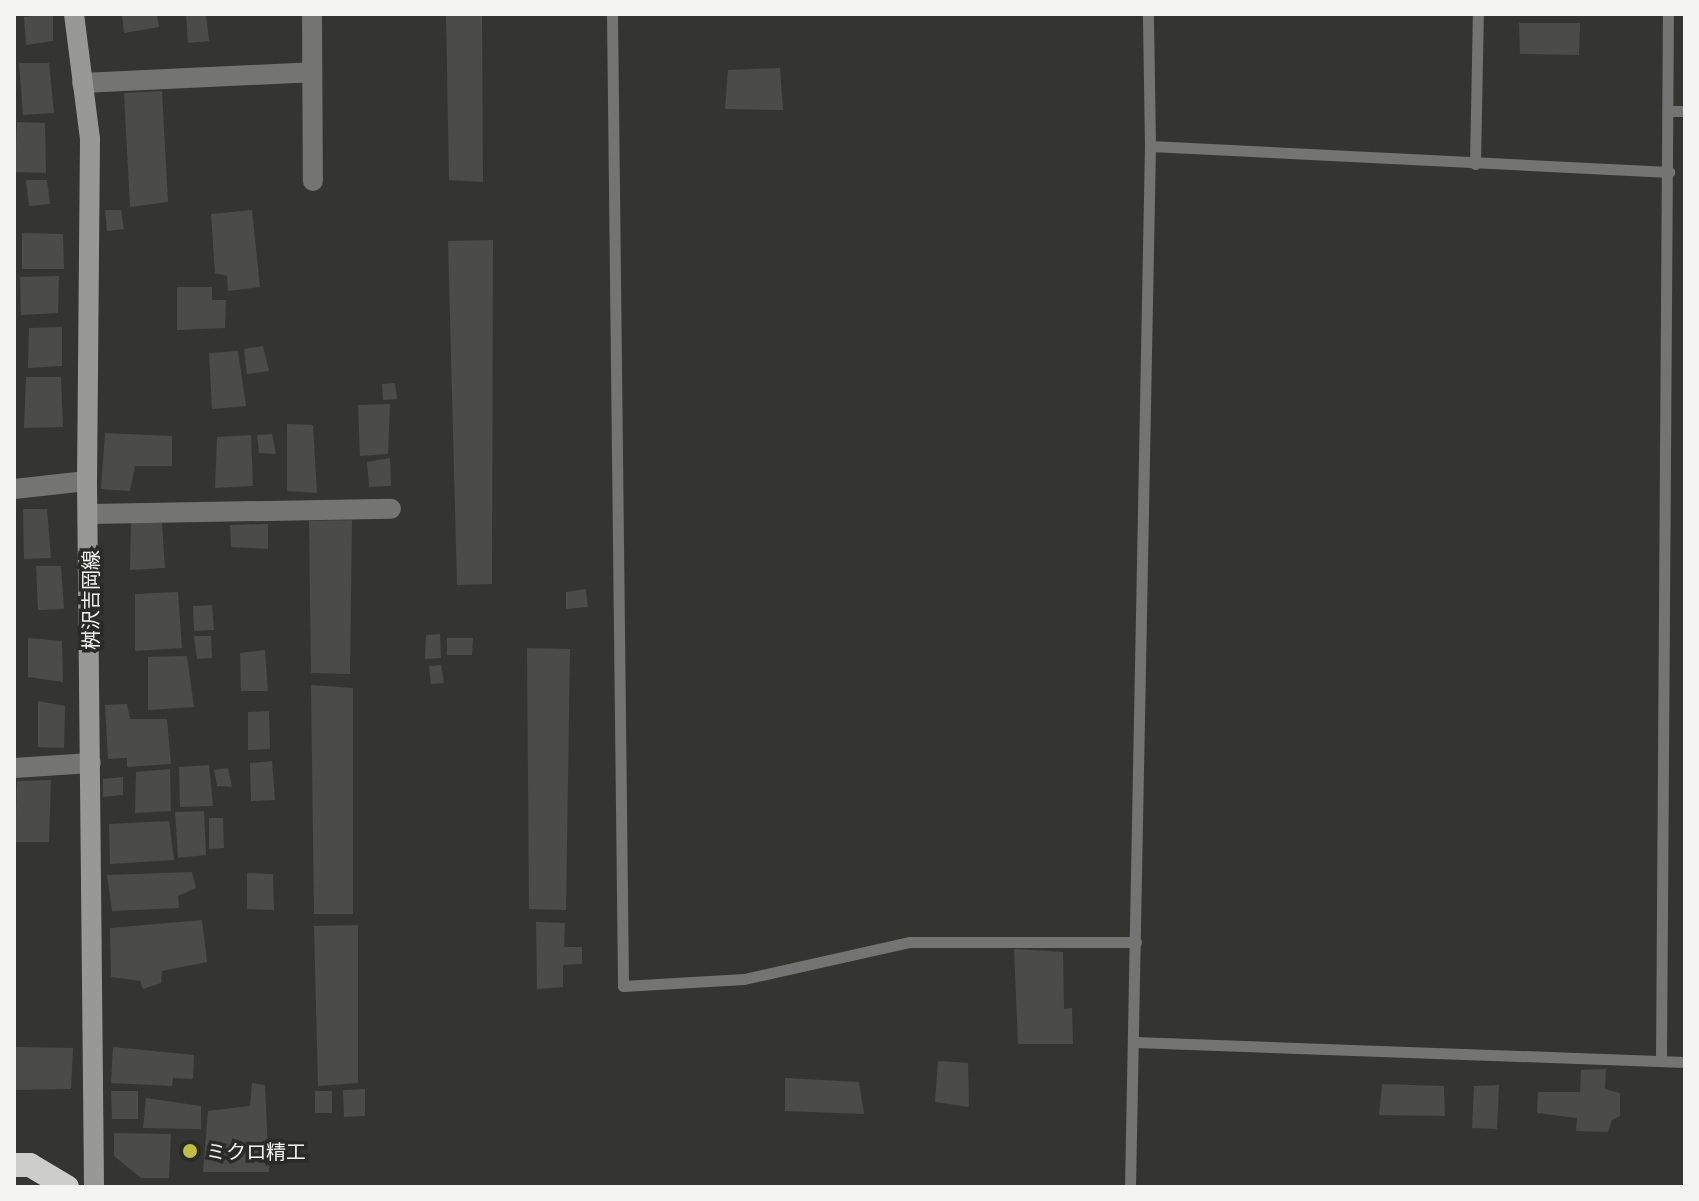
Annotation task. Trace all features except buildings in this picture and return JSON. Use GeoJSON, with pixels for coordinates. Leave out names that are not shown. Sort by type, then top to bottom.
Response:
{"type":"FeatureCollection","features":[{"type":"Feature","properties":{"kind":"highway"},"geometry":{"type":"LineString","coordinates":[[14,1165],[30,1165],[67,1187]]}},
{"type":"Feature","properties":{"kind":"main road","name":"桝沢吉岡線"},"geometry":{"type":"LineString","coordinates":[[74,14],[90,139],[87,481],[90,514],[94,1187]]}},
{"type":"Feature","properties":{"kind":"street"},"geometry":{"type":"LineString","coordinates":[[312,14],[313,181]]}},
{"type":"Feature","properties":{"kind":"street"},"geometry":{"type":"LineString","coordinates":[[82,83],[312,72]]}},
{"type":"Feature","properties":{"kind":"street"},"geometry":{"type":"LineString","coordinates":[[14,489],[87,481]]}},
{"type":"Feature","properties":{"kind":"street"},"geometry":{"type":"LineString","coordinates":[[90,514],[391,509]]}},
{"type":"Feature","properties":{"kind":"street"},"geometry":{"type":"LineString","coordinates":[[14,768],[91,763]]}},
{"type":"Feature","properties":{"kind":"lane"},"geometry":{"type":"LineString","coordinates":[[612,14],[623,986],[744,979],[910,942],[1136,942]]}},
{"type":"Feature","properties":{"kind":"lane"},"geometry":{"type":"LineString","coordinates":[[1130,1187],[1150,146],[1148,14]]}},
{"type":"Feature","properties":{"kind":"lane"},"geometry":{"type":"LineString","coordinates":[[1475,164],[1478,14]]}},
{"type":"Feature","properties":{"kind":"lane"},"geometry":{"type":"LineString","coordinates":[[1661,1061],[1668,14]]}},
{"type":"Feature","properties":{"kind":"lane"},"geometry":{"type":"LineString","coordinates":[[1668,111],[1685,111]]}},
{"type":"Feature","properties":{"kind":"lane"},"geometry":{"type":"LineString","coordinates":[[1150,146],[1669,172]]}},
{"type":"Feature","properties":{"kind":"lane"},"geometry":{"type":"LineString","coordinates":[[1135,1042],[1685,1062]]}},
{"type":"Feature","properties":{"kind":"place","name":"ミクロ精工"},"geometry":{"type":"Point","coordinates":[190,1151]}}]}
